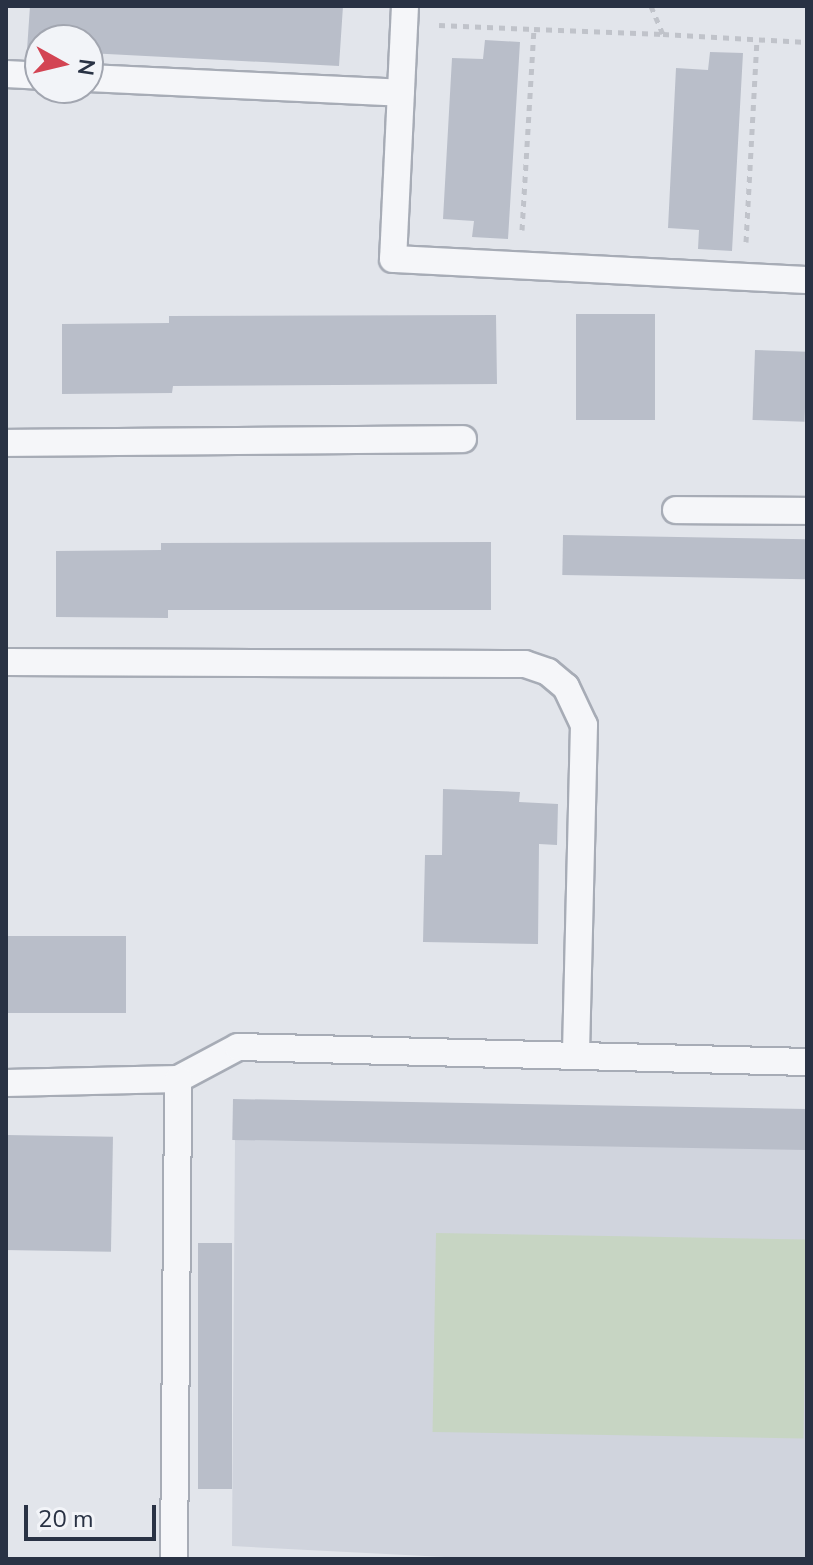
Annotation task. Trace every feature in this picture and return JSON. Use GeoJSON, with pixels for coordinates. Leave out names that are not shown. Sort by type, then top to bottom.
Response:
{"type":"FeatureCollection","features":[{"type":"Feature","properties":{"kind":"lane"},"geometry":{"type":"LineString","coordinates":[[405,15],[393,259],[744,281],[807,280]]}},
{"type":"Feature","properties":{"kind":"lane"},"geometry":{"type":"LineString","coordinates":[[104,79],[401,93]]}},
{"type":"Feature","properties":{"kind":"lane"},"geometry":{"type":"LineString","coordinates":[[6,443],[463,439]]}},
{"type":"Feature","properties":{"kind":"lane"},"geometry":{"type":"LineString","coordinates":[[676,510],[807,511]]}},
{"type":"Feature","properties":{"kind":"lane"},"geometry":{"type":"LineString","coordinates":[[6,662],[525,664],[548,672],[566,687],[584,725],[576,1056]]}},
{"type":"Feature","properties":{"kind":"lane"},"geometry":{"type":"LineString","coordinates":[[6,1083],[178,1079],[238,1047],[807,1062]]}},
{"type":"Feature","properties":{"kind":"lane"},"geometry":{"type":"LineString","coordinates":[[174,1559],[178,1079]]}},
{"type":"Feature","properties":{"kind":"path"},"geometry":{"type":"LineString","coordinates":[[651,6],[663,34]]}},
{"type":"Feature","properties":{"kind":"path"},"geometry":{"type":"LineString","coordinates":[[405,15],[534,29],[807,42]]}},
{"type":"Feature","properties":{"kind":"path"},"geometry":{"type":"LineString","coordinates":[[520,267],[534,29]]}},
{"type":"Feature","properties":{"kind":"path"},"geometry":{"type":"LineString","coordinates":[[744,281],[757,39]]}},
{"type":"Feature","properties":{"kind":"shaded area"},"geometry":{"type":"Polygon","coordinates":[[[235,1140],[807,1148],[807,1559],[484,1559],[232,1546],[235,1140]]]}},
{"type":"Feature","properties":{"kind":"green space"},"geometry":{"type":"Polygon","coordinates":[[[436,1233],[807,1239],[803,1438],[433,1432],[436,1233]]]}},
{"type":"Feature","properties":{"kind":"building"},"geometry":{"type":"Polygon","coordinates":[[[30,6],[343,6],[339,66],[104,54],[104,24],[29,24],[30,6]]]}},
{"type":"Feature","properties":{"kind":"building"},"geometry":{"type":"Polygon","coordinates":[[[485,40],[520,42],[508,239],[472,237],[474,221],[443,219],[452,58],[483,59],[485,40]]]}},
{"type":"Feature","properties":{"kind":"building"},"geometry":{"type":"Polygon","coordinates":[[[710,52],[743,53],[732,251],[698,249],[699,230],[668,228],[676,68],[708,70],[710,52]]]}},
{"type":"Feature","properties":{"kind":"building"},"geometry":{"type":"Polygon","coordinates":[[[576,314],[655,314],[655,420],[576,420],[576,314]]]}},
{"type":"Feature","properties":{"kind":"building"},"geometry":{"type":"Polygon","coordinates":[[[496,315],[497,384],[173,386],[172,393],[62,394],[62,324],[169,323],[169,316],[496,315]]]}},
{"type":"Feature","properties":{"kind":"building"},"geometry":{"type":"Polygon","coordinates":[[[755,350],[807,352],[805,422],[753,420],[755,350]]]}},
{"type":"Feature","properties":{"kind":"building"},"geometry":{"type":"Polygon","coordinates":[[[563,535],[807,539],[806,579],[562,575],[563,535]]]}},
{"type":"Feature","properties":{"kind":"building"},"geometry":{"type":"Polygon","coordinates":[[[491,542],[491,610],[168,610],[168,618],[56,617],[56,551],[161,550],[161,543],[491,542]]]}},
{"type":"Feature","properties":{"kind":"building"},"geometry":{"type":"Polygon","coordinates":[[[443,789],[520,792],[519,802],[558,804],[557,845],[539,844],[538,944],[423,942],[425,855],[442,855],[443,789]]]}},
{"type":"Feature","properties":{"kind":"building"},"geometry":{"type":"Polygon","coordinates":[[[6,936],[126,936],[126,1013],[6,1013],[6,936]]]}},
{"type":"Feature","properties":{"kind":"building"},"geometry":{"type":"Polygon","coordinates":[[[233,1099],[807,1109],[806,1150],[232,1140],[233,1099]]]}},
{"type":"Feature","properties":{"kind":"building"},"geometry":{"type":"Polygon","coordinates":[[[6,1135],[113,1137],[111,1252],[6,1250],[6,1135]]]}},
{"type":"Feature","properties":{"kind":"building"},"geometry":{"type":"Polygon","coordinates":[[[198,1243],[232,1243],[232,1489],[198,1489],[198,1243]]]}}]}
